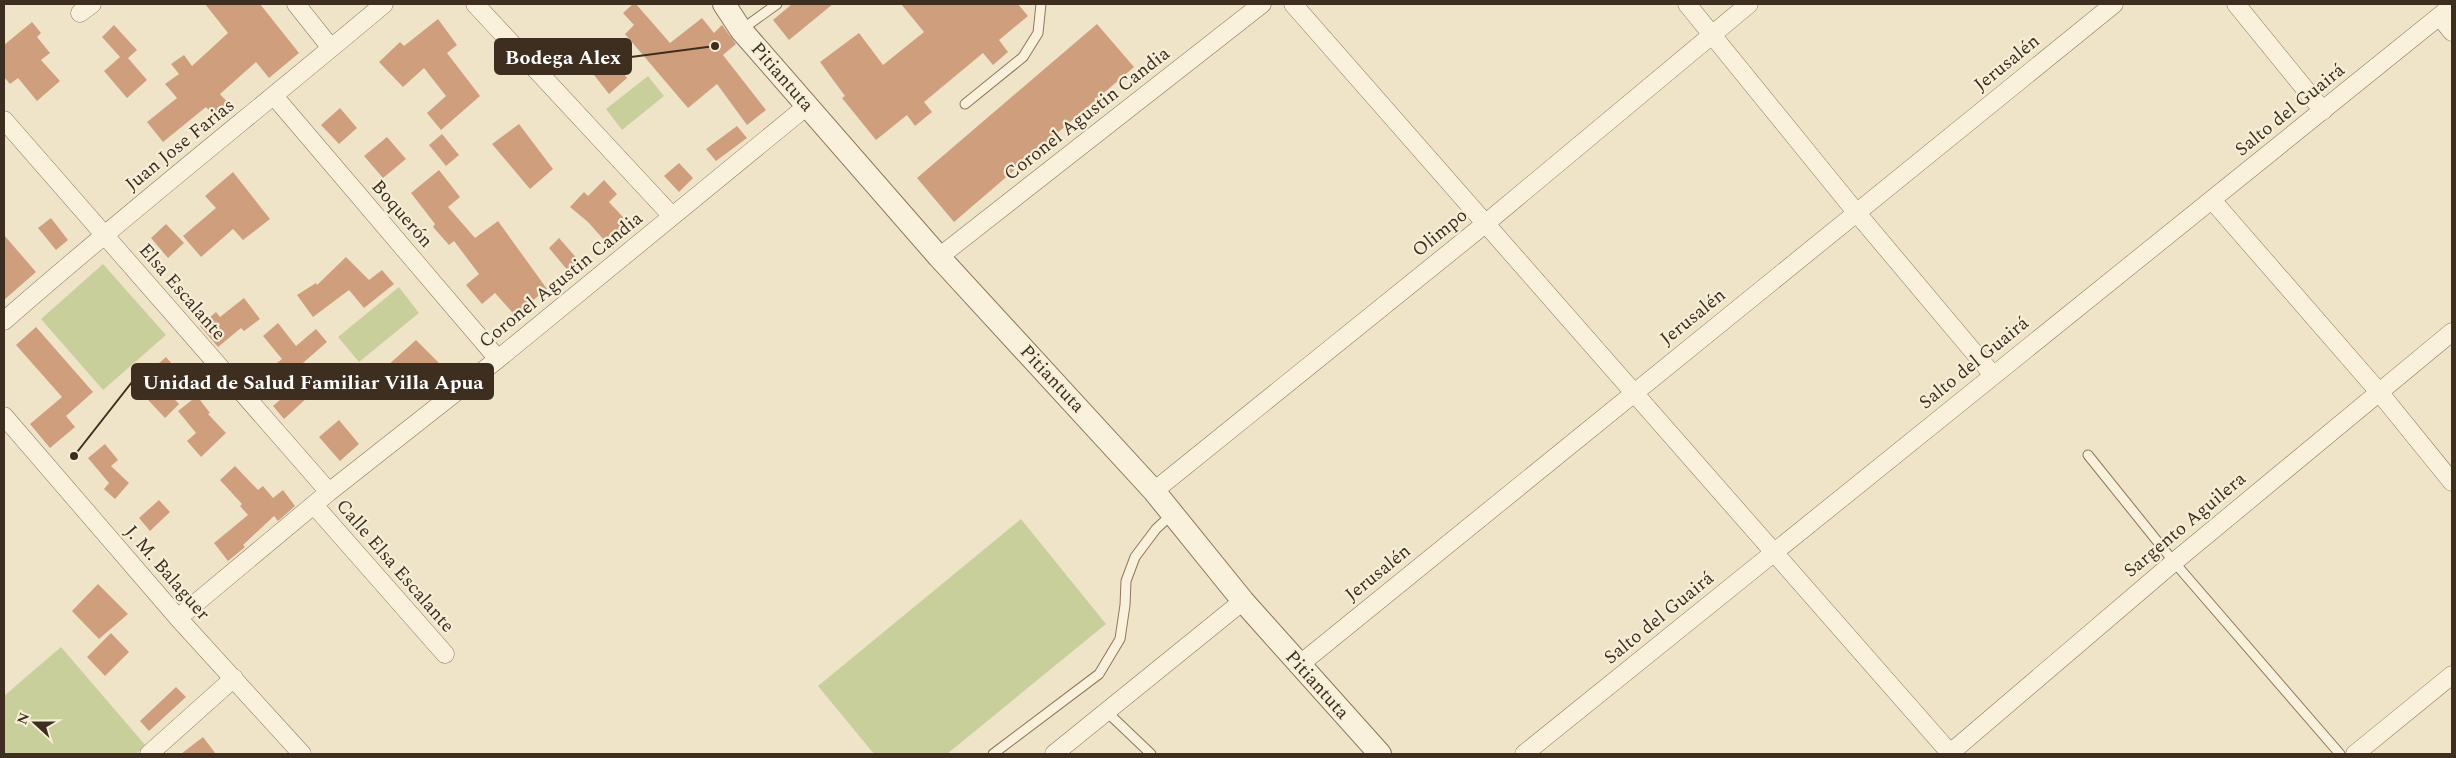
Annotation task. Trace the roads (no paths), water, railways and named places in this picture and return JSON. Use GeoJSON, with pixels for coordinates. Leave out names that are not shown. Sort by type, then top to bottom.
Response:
{"type":"FeatureCollection","features":[{"type":"Feature","properties":{"kind":"street"},"geometry":{"type":"LineString","coordinates":[[296,4],[331,48]]}},
{"type":"Feature","properties":{"kind":"street","name":"Juan Jose Farias"},"geometry":{"type":"LineString","coordinates":[[4,320],[102,234],[274,96],[384,4]]}},
{"type":"Feature","properties":{"kind":"street"},"geometry":{"type":"LineString","coordinates":[[475,4],[672,216]]}},
{"type":"Feature","properties":{"kind":"street","name":"Pitiantuta"},"geometry":{"type":"LineString","coordinates":[[724,4],[741,30],[939,257],[1154,491],[1243,601],[1380,754]]}},
{"type":"Feature","properties":{"kind":"street","name":"Coronel Agustin Candia"},"geometry":{"type":"LineString","coordinates":[[939,257],[1262,4]]}},
{"type":"Feature","properties":{"kind":"street"},"geometry":{"type":"LineString","coordinates":[[1293,4],[1775,552],[1949,754]]}},
{"type":"Feature","properties":{"kind":"street"},"geometry":{"type":"LineString","coordinates":[[1686,4],[1856,212],[1993,375]]}},
{"type":"Feature","properties":{"kind":"street","name":"Olimpo"},"geometry":{"type":"LineString","coordinates":[[1154,491],[1485,224],[1748,4]]}},
{"type":"Feature","properties":{"kind":"street","name":"Jerusalén"},"geometry":{"type":"LineString","coordinates":[[1299,665],[2114,4]]}},
{"type":"Feature","properties":{"kind":"street"},"geometry":{"type":"LineString","coordinates":[[2236,4],[2322,111]]}},
{"type":"Feature","properties":{"kind":"street"},"geometry":{"type":"LineString","coordinates":[[2446,12],[2452,32]]}},
{"type":"Feature","properties":{"kind":"street","name":"Salto del Guairá"},"geometry":{"type":"LineString","coordinates":[[1524,754],[2446,12]]}},
{"type":"Feature","properties":{"kind":"street","name":"Boquerón"},"geometry":{"type":"LineString","coordinates":[[274,96],[498,359]]}},
{"type":"Feature","properties":{"kind":"street","name":"Coronel Agustin Candia"},"geometry":{"type":"LineString","coordinates":[[178,618],[329,492],[498,359],[807,106]]}},
{"type":"Feature","properties":{"kind":"street","name":"Elsa Escalante"},"geometry":{"type":"LineString","coordinates":[[4,120],[329,492]]}},
{"type":"Feature","properties":{"kind":"street"},"geometry":{"type":"LineString","coordinates":[[2212,200],[2379,392],[2452,482]]}},
{"type":"Feature","properties":{"kind":"street","name":"Sargento Aguilera"},"geometry":{"type":"LineString","coordinates":[[1949,754],[2174,562],[2452,332]]}},
{"type":"Feature","properties":{"kind":"street","name":"J. M. Balaguer"},"geometry":{"type":"LineString","coordinates":[[4,416],[178,618],[302,754]]}},
{"type":"Feature","properties":{"kind":"street","name":"Calle Elsa Escalante"},"geometry":{"type":"LineString","coordinates":[[314,505],[444,654]]}},
{"type":"Feature","properties":{"kind":"street"},"geometry":{"type":"LineString","coordinates":[[1054,754],[1243,601]]}},
{"type":"Feature","properties":{"kind":"street"},"geometry":{"type":"LineString","coordinates":[[2355,754],[2452,675]]}},
{"type":"Feature","properties":{"kind":"street"},"geometry":{"type":"LineString","coordinates":[[150,754],[234,678]]}},
{"type":"Feature","properties":{"kind":"lane"},"geometry":{"type":"LineString","coordinates":[[741,30],[777,4]]}},
{"type":"Feature","properties":{"kind":"lane"},"geometry":{"type":"LineString","coordinates":[[965,104],[1023,57],[1038,33],[1041,4]]}},
{"type":"Feature","properties":{"kind":"lane"},"geometry":{"type":"LineString","coordinates":[[2088,455],[2174,562],[2340,754]]}},
{"type":"Feature","properties":{"kind":"lane"},"geometry":{"type":"LineString","coordinates":[[993,754],[1099,674],[1120,639],[1126,605],[1126,581],[1135,557],[1156,529],[1172,514]]}},
{"type":"Feature","properties":{"kind":"lane"},"geometry":{"type":"LineString","coordinates":[[1106,712],[1151,754]]}},
{"type":"Feature","properties":{"kind":"place","name":"Bodega Alex"},"geometry":{"type":"Point","coordinates":[715,46]}},
{"type":"Feature","properties":{"kind":"place","name":"Unidad de Salud Familiar Villa Apua"},"geometry":{"type":"Point","coordinates":[74,456]}}]}
